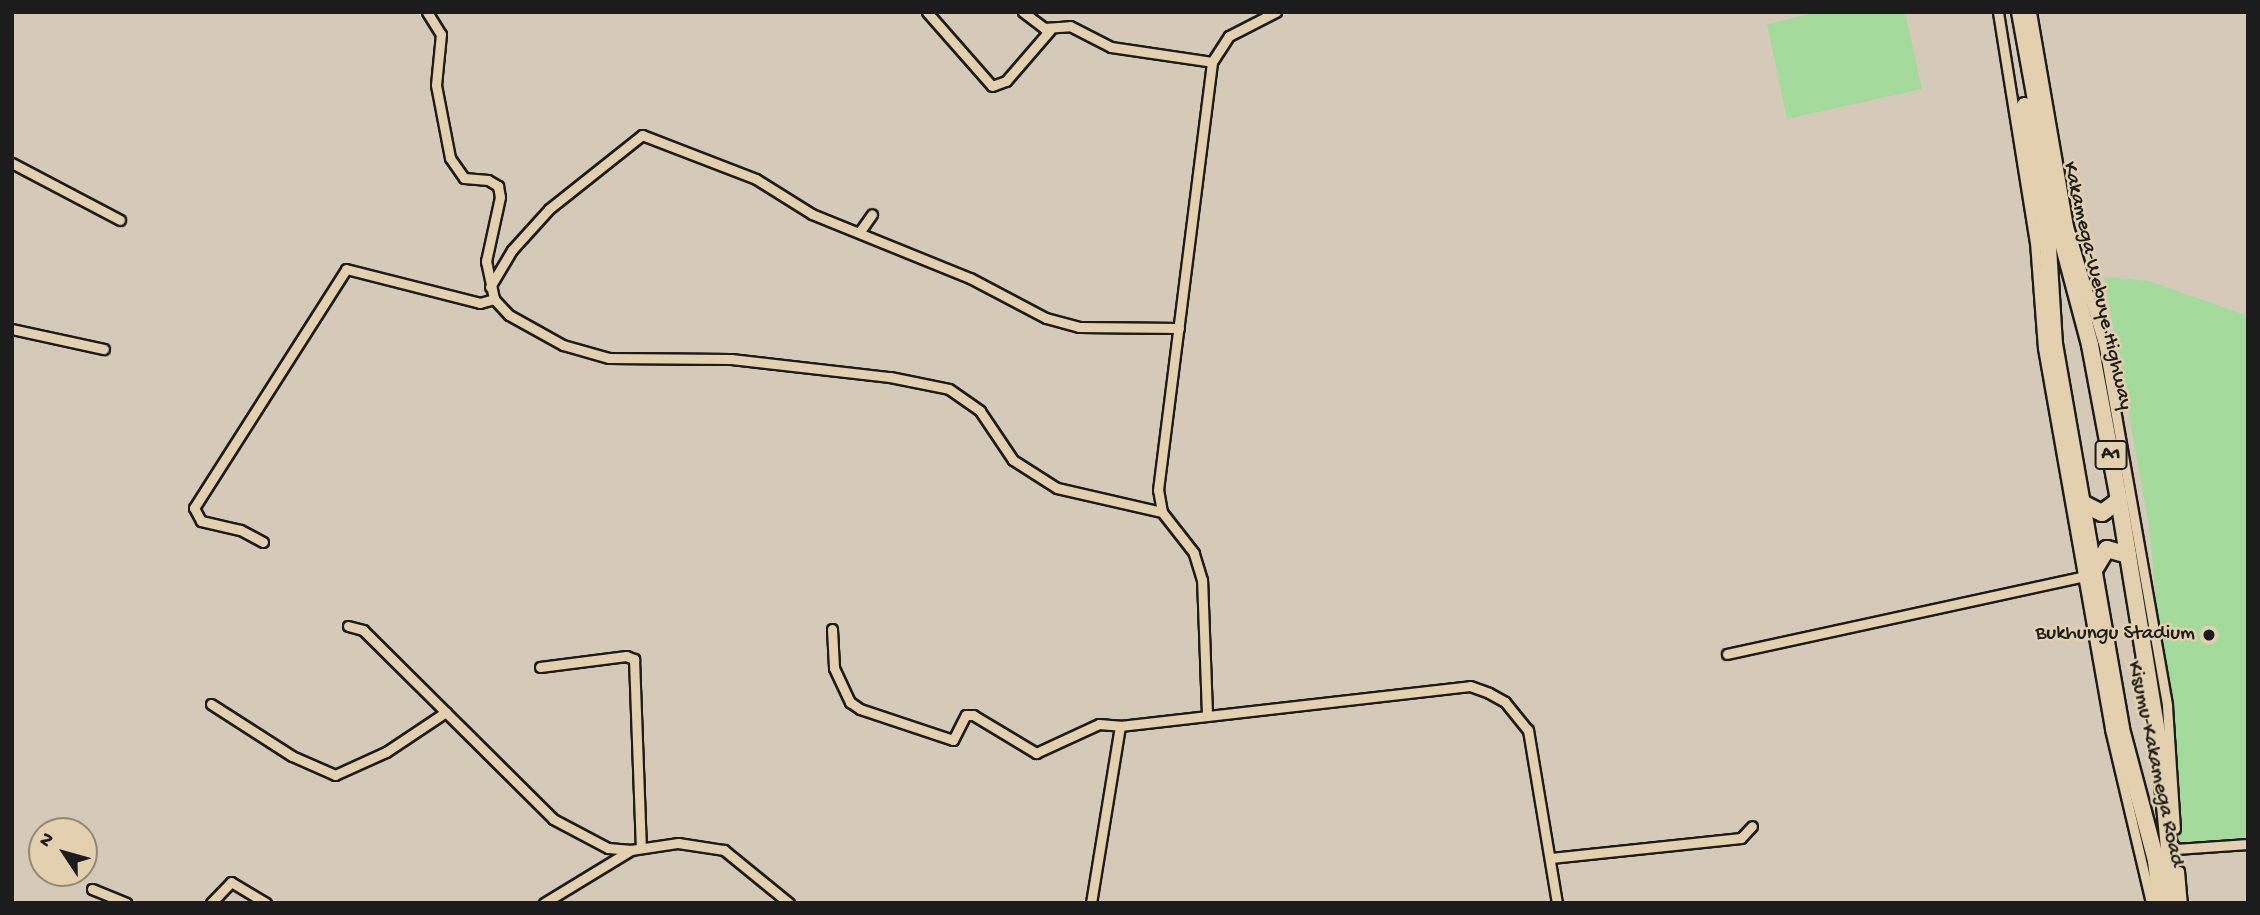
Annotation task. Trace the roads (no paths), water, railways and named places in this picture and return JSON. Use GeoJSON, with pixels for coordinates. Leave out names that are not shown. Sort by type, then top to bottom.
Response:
{"type":"FeatureCollection","features":[{"type":"Feature","properties":{"kind":"highway","name":"Kisumu-Kakamega Road"},"geometry":{"type":"LineString","coordinates":[[2009,12],[2048,247],[2053,322],[2082,503],[2090,572],[2121,729],[2156,861],[2161,903]]}},
{"type":"Feature","properties":{"kind":"highway","name":"Kakamega-Webuye Highway"},"geometry":{"type":"LineString","coordinates":[[2020,12],[2060,232],[2088,335],[2119,500],[2160,750],[2174,903]]}},
{"type":"Feature","properties":{"kind":"highway"},"geometry":{"type":"LineString","coordinates":[[2082,503],[2102,513],[2119,500]]}},
{"type":"Feature","properties":{"kind":"highway"},"geometry":{"type":"LineString","coordinates":[[2090,572],[2107,549],[2128,555]]}},
{"type":"Feature","properties":{"kind":"street"},"geometry":{"type":"LineString","coordinates":[[427,12],[442,34],[436,85],[450,158],[457,173],[471,181],[488,180],[498,186],[500,197],[486,261],[494,299],[509,316],[592,355],[731,359],[891,377],[949,389],[980,411],[1013,460],[1057,488],[1163,512]]}},
{"type":"Feature","properties":{"kind":"street"},"geometry":{"type":"LineString","coordinates":[[927,12],[992,86],[1006,81],[1050,30],[1070,26],[1121,49],[1212,62]]}},
{"type":"Feature","properties":{"kind":"street"},"geometry":{"type":"LineString","coordinates":[[1023,12],[1050,30]]}},
{"type":"Feature","properties":{"kind":"street"},"geometry":{"type":"LineString","coordinates":[[1207,714],[1202,580],[1194,554],[1163,512],[1158,490],[1212,62],[1230,36],[1260,15],[1276,12]]}},
{"type":"Feature","properties":{"kind":"street"},"geometry":{"type":"LineString","coordinates":[[1998,12],[2035,242],[2043,340],[2090,572],[2110,729],[2151,903]]}},
{"type":"Feature","properties":{"kind":"street"},"geometry":{"type":"LineString","coordinates":[[2031,12],[2068,226],[2104,347],[2167,706],[2182,903]]}},
{"type":"Feature","properties":{"kind":"street"},"geometry":{"type":"LineString","coordinates":[[490,287],[512,250],[549,208],[642,135],[756,178],[812,214],[862,230],[971,278],[1046,318],[1079,327],[1179,328]]}},
{"type":"Feature","properties":{"kind":"street"},"geometry":{"type":"LineString","coordinates":[[12,163],[120,220]]}},
{"type":"Feature","properties":{"kind":"street"},"geometry":{"type":"LineString","coordinates":[[862,230],[872,214]]}},
{"type":"Feature","properties":{"kind":"street"},"geometry":{"type":"LineString","coordinates":[[263,542],[240,530],[201,521],[194,508],[346,269],[480,303],[494,299]]}},
{"type":"Feature","properties":{"kind":"street"},"geometry":{"type":"LineString","coordinates":[[2088,335],[2094,315]]}},
{"type":"Feature","properties":{"kind":"street"},"geometry":{"type":"LineString","coordinates":[[2043,340],[2053,322]]}},
{"type":"Feature","properties":{"kind":"street"},"geometry":{"type":"LineString","coordinates":[[12,329],[104,349]]}},
{"type":"Feature","properties":{"kind":"street"},"geometry":{"type":"LineString","coordinates":[[1727,654],[2090,572]]}},
{"type":"Feature","properties":{"kind":"street"},"geometry":{"type":"LineString","coordinates":[[348,626],[363,630],[553,819],[608,848],[631,850]]}},
{"type":"Feature","properties":{"kind":"street"},"geometry":{"type":"LineString","coordinates":[[832,629],[834,668],[850,702],[895,723],[953,740],[966,715],[973,715],[1036,753],[1099,724],[1119,726],[1469,686],[1489,693],[1504,702],[1528,730],[1557,903]]}},
{"type":"Feature","properties":{"kind":"street"},"geometry":{"type":"LineString","coordinates":[[540,667],[626,656],[634,659],[641,846]]}},
{"type":"Feature","properties":{"kind":"street"},"geometry":{"type":"LineString","coordinates":[[211,704],[292,756],[335,775],[386,752],[446,712]]}},
{"type":"Feature","properties":{"kind":"street"},"geometry":{"type":"LineString","coordinates":[[1091,903],[1119,726]]}},
{"type":"Feature","properties":{"kind":"street"},"geometry":{"type":"LineString","coordinates":[[1550,858],[1741,838],[1752,826]]}},
{"type":"Feature","properties":{"kind":"street"},"geometry":{"type":"LineString","coordinates":[[2166,836],[2176,849]]}},
{"type":"Feature","properties":{"kind":"street"},"geometry":{"type":"LineString","coordinates":[[544,903],[641,846],[702,844],[724,850],[789,903]]}},
{"type":"Feature","properties":{"kind":"street"},"geometry":{"type":"LineString","coordinates":[[2176,849],[2248,844]]}},
{"type":"Feature","properties":{"kind":"street"},"geometry":{"type":"LineString","coordinates":[[211,903],[230,882],[266,903]]}},
{"type":"Feature","properties":{"kind":"street"},"geometry":{"type":"LineString","coordinates":[[92,889],[126,903]]}},
{"type":"Feature","properties":{"kind":"place","name":"Bukhungu Stadium"},"geometry":{"type":"Point","coordinates":[2209,635]}}]}
